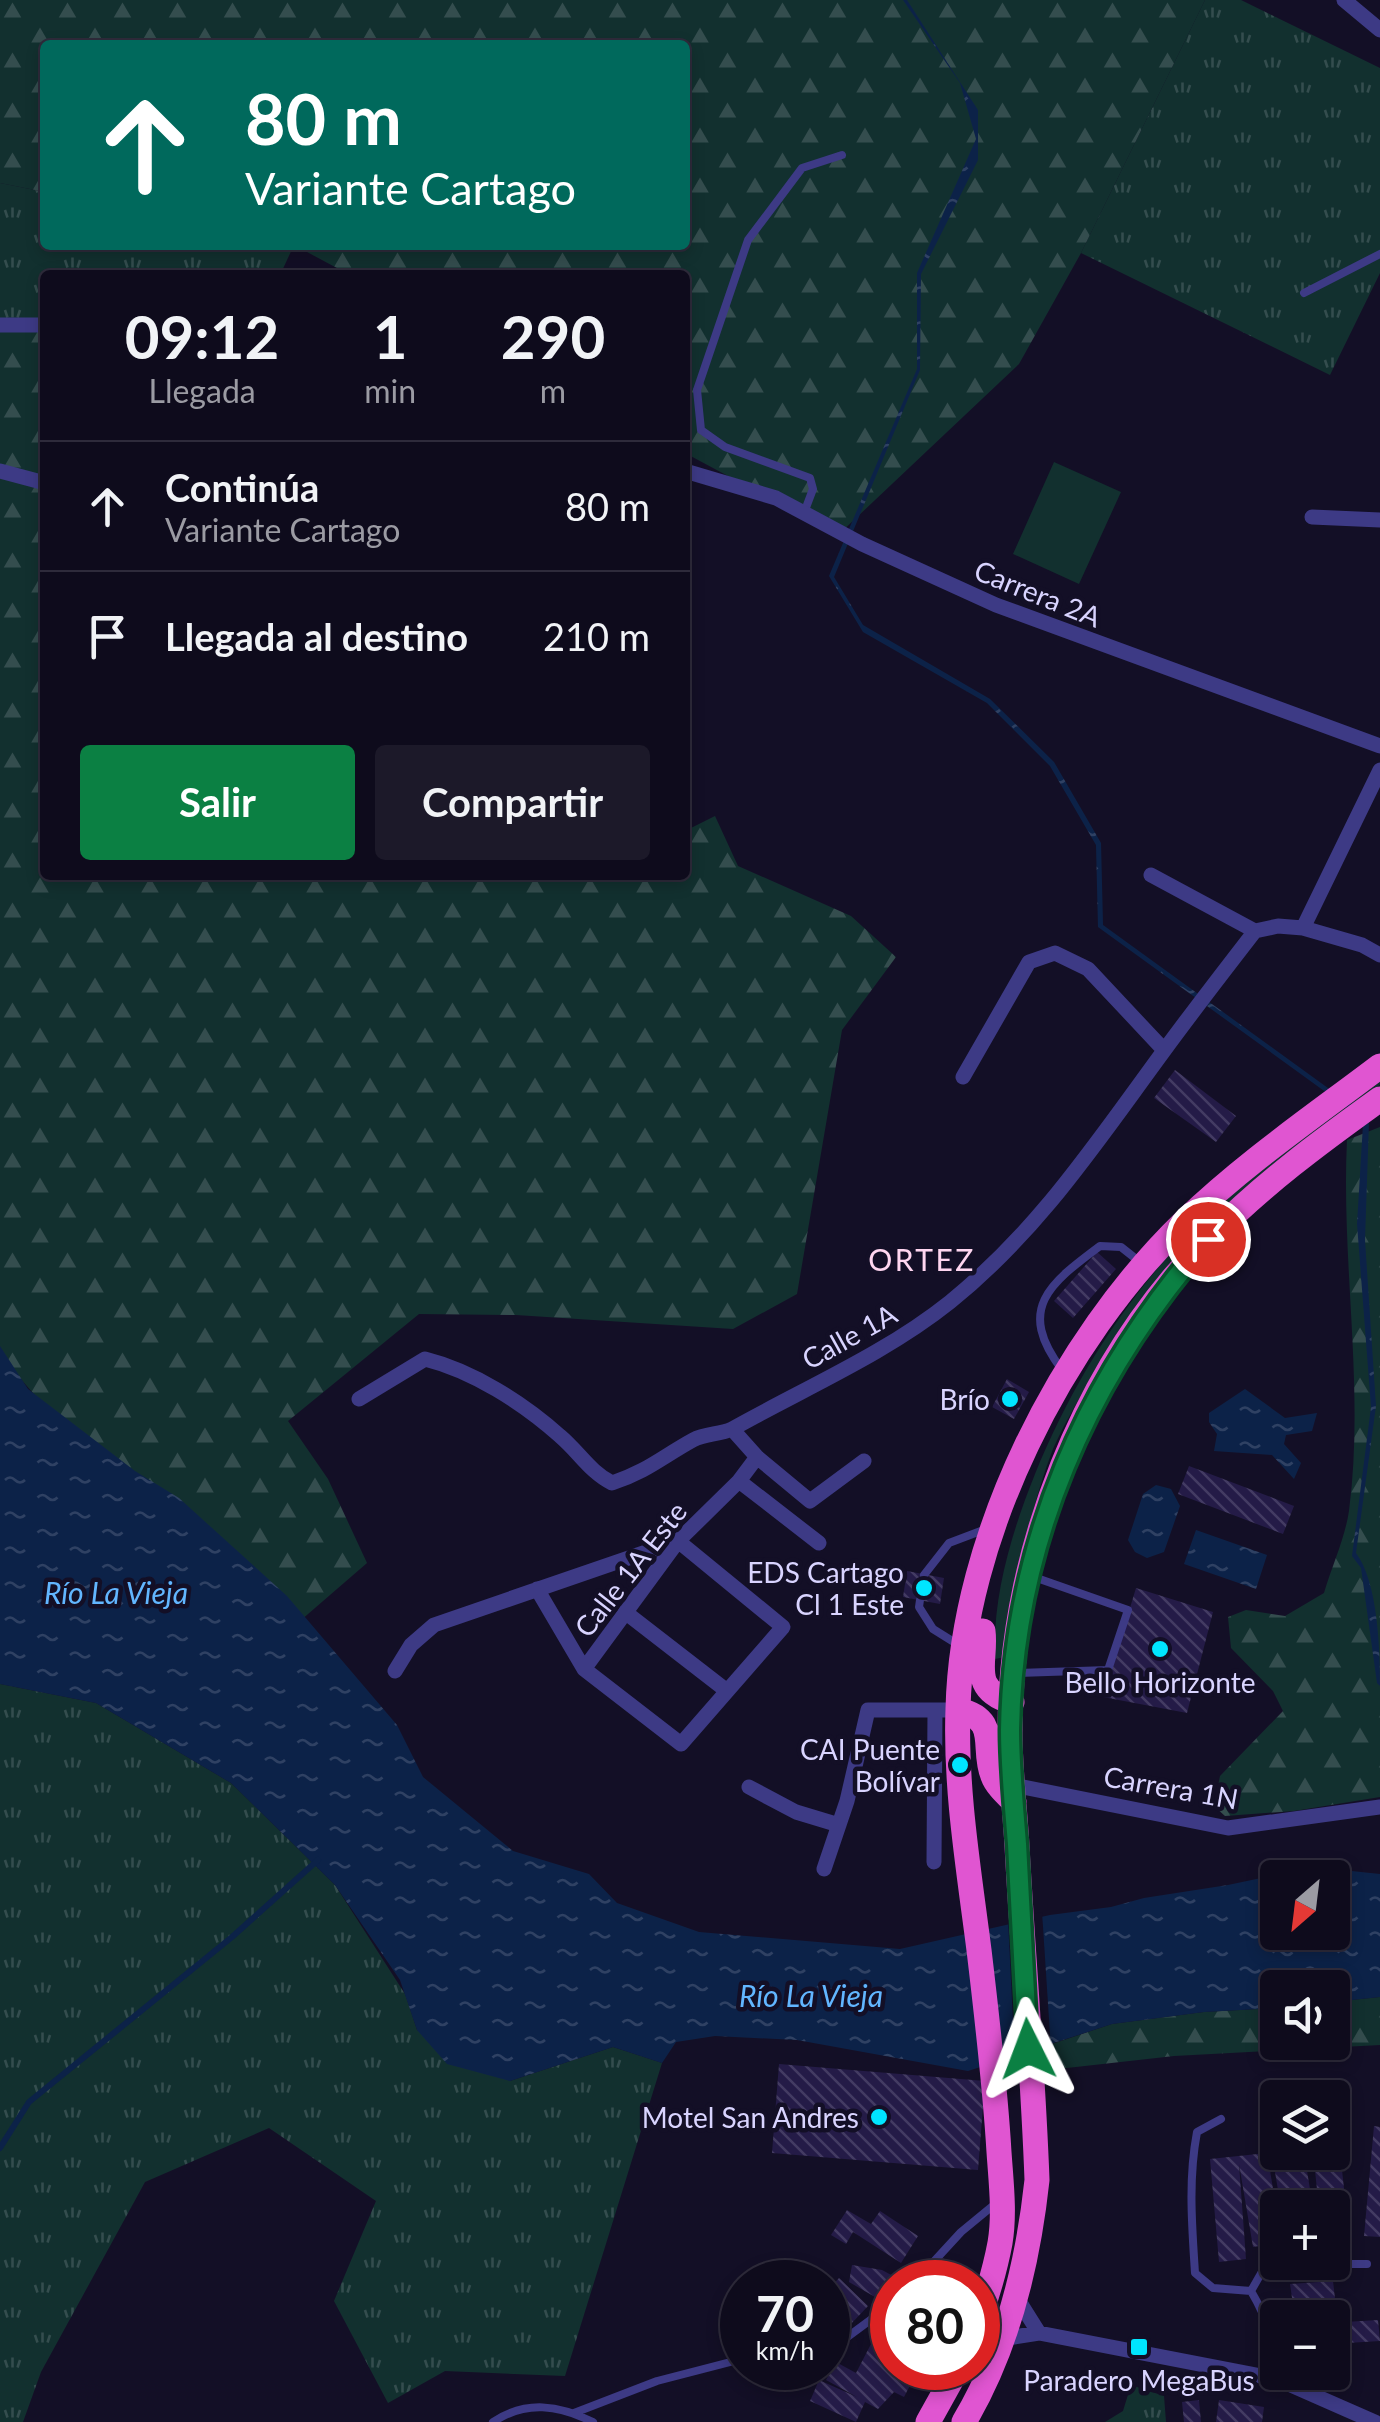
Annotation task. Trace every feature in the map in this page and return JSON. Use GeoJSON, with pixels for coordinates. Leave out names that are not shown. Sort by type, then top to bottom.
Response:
{"type":"FeatureCollection","features":[{"type":"Feature","properties":{"kind":"highway"},"geometry":{"type":"LineString","coordinates":[[995,2260],[1003,2198],[995,2086],[946,1711],[965,1650],[994,1526],[1025,1448],[1065,1374],[1106,1311],[1144,1264],[1187,1218],[1254,1160],[1380,1066]]}},
{"type":"Feature","properties":{"kind":"highway"},"geometry":{"type":"LineString","coordinates":[[964,2422],[1017,2298],[1030,2240],[1036,2180],[1014,1804],[1012,1702],[1029,1576],[1048,1507],[1068,1454],[1106,1377],[1153,1305],[1208,1239],[1271,1180],[1376,1102]]}},
{"type":"Feature","properties":{"kind":"highway"},"geometry":{"type":"LineString","coordinates":[[972,1608],[984,1634],[980,1672],[990,1690],[1012,1702]]}},
{"type":"Feature","properties":{"kind":"highway"},"geometry":{"type":"LineString","coordinates":[[946,1711],[973,1715],[984,1726],[993,1777],[1014,1804]]}},
{"type":"Feature","properties":{"kind":"highway"},"geometry":{"type":"LineString","coordinates":[[928,2422],[946,2390]]}},
{"type":"Feature","properties":{"kind":"street"},"geometry":{"type":"LineString","coordinates":[[1344,0],[1380,30]]}},
{"type":"Feature","properties":{"kind":"street"},"geometry":{"type":"LineString","coordinates":[[0,324],[40,325]]}},
{"type":"Feature","properties":{"kind":"street"},"geometry":{"type":"LineString","coordinates":[[0,471],[40,482]]}},
{"type":"Feature","properties":{"kind":"street","name":"Carrera 2A"},"geometry":{"type":"LineString","coordinates":[[690,472],[776,498],[862,544],[996,605],[1380,746]]}},
{"type":"Feature","properties":{"kind":"street"},"geometry":{"type":"LineString","coordinates":[[1312,516],[1380,520]]}},
{"type":"Feature","properties":{"kind":"street"},"geometry":{"type":"LineString","coordinates":[[1303,928],[1380,770]]}},
{"type":"Feature","properties":{"kind":"street"},"geometry":{"type":"LineString","coordinates":[[1150,875],[1255,930],[1278,926],[1303,928],[1362,945],[1380,955]]}},
{"type":"Feature","properties":{"kind":"street","name":"Calle 1A"},"geometry":{"type":"LineString","coordinates":[[359,1400],[425,1359],[444,1364],[507,1396],[561,1436],[597,1476],[612,1483],[643,1473],[695,1438],[732,1429],[919,1326],[1016,1242],[1082,1166],[1255,930]]}},
{"type":"Feature","properties":{"kind":"street"},"geometry":{"type":"LineString","coordinates":[[963,1076],[1030,962],[1055,953],[1088,969],[1164,1050]]}},
{"type":"Feature","properties":{"kind":"street"},"geometry":{"type":"LineString","coordinates":[[732,1429],[757,1457],[810,1500],[864,1461]]}},
{"type":"Feature","properties":{"kind":"street","name":"Calle 1A Este"},"geometry":{"type":"LineString","coordinates":[[584,1669],[678,1541],[738,1482],[757,1457]]}},
{"type":"Feature","properties":{"kind":"street"},"geometry":{"type":"LineString","coordinates":[[738,1482],[819,1543]]}},
{"type":"Feature","properties":{"kind":"street"},"geometry":{"type":"LineString","coordinates":[[395,1670],[410,1644],[434,1625],[537,1589],[678,1541],[783,1627],[681,1744],[584,1669],[537,1589]]}},
{"type":"Feature","properties":{"kind":"street"},"geometry":{"type":"LineString","coordinates":[[626,1612],[728,1691]]}},
{"type":"Feature","properties":{"kind":"street"},"geometry":{"type":"LineString","coordinates":[[824,1869],[840,1825],[868,1710],[946,1711],[934,1862]]}},
{"type":"Feature","properties":{"kind":"street"},"geometry":{"type":"LineString","coordinates":[[748,1787],[796,1812],[840,1825]]}},
{"type":"Feature","properties":{"kind":"street","name":"Carrera 1N"},"geometry":{"type":"LineString","coordinates":[[1014,1804],[1228,1828],[1380,1808]]}},
{"type":"Feature","properties":{"kind":"street"},"geometry":{"type":"LineString","coordinates":[[1017,2298],[1039,2333]]}},
{"type":"Feature","properties":{"kind":"street"},"geometry":{"type":"LineString","coordinates":[[1001,2339],[1039,2333],[1260,2376]]}},
{"type":"Feature","properties":{"kind":"street"},"geometry":{"type":"LineString","coordinates":[[1302,2390],[1375,2422]]}},
{"type":"Feature","properties":{"kind":"lane"},"geometry":{"type":"LineString","coordinates":[[804,513],[813,489],[810,478],[724,447],[700,430],[697,390],[748,240],[802,168],[842,155]]}},
{"type":"Feature","properties":{"kind":"lane"},"geometry":{"type":"LineString","coordinates":[[1304,292],[1380,254]]}},
{"type":"Feature","properties":{"kind":"lane"},"geometry":{"type":"LineString","coordinates":[[1065,1374],[1046,1350],[1038,1316],[1052,1286],[1100,1246],[1121,1247],[1144,1264]]}},
{"type":"Feature","properties":{"kind":"lane"},"geometry":{"type":"LineString","coordinates":[[924,1574],[949,1543],[994,1526]]}},
{"type":"Feature","properties":{"kind":"lane"},"geometry":{"type":"LineString","coordinates":[[1013,1673],[1108,1670],[1128,1610],[1029,1576]]}},
{"type":"Feature","properties":{"kind":"lane"},"geometry":{"type":"LineString","coordinates":[[920,1600],[919,1607],[933,1629],[965,1650]]}},
{"type":"Feature","properties":{"kind":"lane"},"geometry":{"type":"LineString","coordinates":[[1222,2119],[1196,2132],[1190,2198],[1195,2273],[1212,2288],[1251,2291]]}},
{"type":"Feature","properties":{"kind":"lane"},"geometry":{"type":"LineString","coordinates":[[936,2260],[961,2232],[1003,2198]]}},
{"type":"Feature","properties":{"kind":"lane"},"geometry":{"type":"LineString","coordinates":[[1251,2291],[1262,2270],[1272,2264],[1367,2264]]}},
{"type":"Feature","properties":{"kind":"lane"},"geometry":{"type":"LineString","coordinates":[[1251,2291],[1260,2306]]}},
{"type":"Feature","properties":{"kind":"lane"},"geometry":{"type":"LineString","coordinates":[[574,2412],[657,2382],[720,2365]]}},
{"type":"Feature","properties":{"kind":"lane"},"geometry":{"type":"LineString","coordinates":[[493,2422],[516,2408],[535,2406],[574,2412],[593,2422]]}},
{"type":"Feature","properties":{"kind":"green space"},"geometry":{"type":"Polygon","coordinates":[[[0,0],[1205,0],[1081,253],[1019,364],[838,535],[690,456],[690,270],[341,270],[303,250],[690,250],[690,40],[40,40],[40,191],[0,183],[0,0]]]}},
{"type":"Feature","properties":{"kind":"green space"},"geometry":{"type":"Polygon","coordinates":[[[1205,0],[1241,0],[1380,68],[1380,273],[1330,375],[1081,253],[1205,0]]]}},
{"type":"Feature","properties":{"kind":"green space"},"geometry":{"type":"Polygon","coordinates":[[[0,183],[40,191],[40,250],[292,250],[282,270],[40,270],[40,329],[0,321],[0,183]]]}},
{"type":"Feature","properties":{"kind":"green space"},"geometry":{"type":"Polygon","coordinates":[[[0,322],[40,329],[40,880],[690,880],[690,828],[715,816],[738,866],[851,916],[896,957],[842,1030],[797,1294],[733,1329],[516,1315],[419,1314],[288,1421],[328,1479],[367,1563],[293,1627],[85,1453],[0,1355],[0,322]]]}},
{"type":"Feature","properties":{"kind":"green space"},"geometry":{"type":"Polygon","coordinates":[[[1054,462],[1121,492],[1079,584],[1013,554],[1054,462]]]}},
{"type":"Feature","properties":{"kind":"green space"},"geometry":{"type":"Polygon","coordinates":[[[1380,1079],[1380,1085],[1220,1214],[1153,1287],[1122,1328],[1053,1449],[1030,1526],[1005,1657],[995,1659],[1000,1588],[1027,1496],[1073,1393],[1120,1317],[1207,1216],[1380,1079]]]}},
{"type":"Feature","properties":{"kind":"green space"},"geometry":{"type":"Polygon","coordinates":[[[1380,1127],[1380,1797],[1294,1811],[1225,1816],[1214,1806],[1220,1776],[1283,1711],[1273,1691],[1231,1648],[1228,1617],[1246,1610],[1285,1616],[1324,1593],[1347,1521],[1355,1419],[1347,1140],[1380,1127]]]}},
{"type":"Feature","properties":{"kind":"green space"},"geometry":{"type":"Polygon","coordinates":[[[0,1684],[96,1703],[231,1783],[335,1885],[405,1994],[417,2030],[510,2081],[613,2047],[662,2063],[565,2376],[445,2371],[388,2403],[334,2301],[376,2201],[269,2128],[145,2182],[41,2372],[23,2422],[0,2422],[0,1684]]]}},
{"type":"Feature","properties":{"kind":"green space"},"geometry":{"type":"Polygon","coordinates":[[[1380,1997],[1380,2045],[1350,2047],[1350,2000],[1380,1997]]]}},
{"type":"Feature","properties":{"kind":"green space"},"geometry":{"type":"Polygon","coordinates":[[[1260,2009],[1260,2051],[1049,2070],[1043,2047],[1112,2024],[1260,2009]]]}},
{"type":"Feature","properties":{"kind":"green space"},"geometry":{"type":"Polygon","coordinates":[[[1131,2385],[1164,2396],[1166,2422],[1105,2422],[1123,2411],[1131,2385]]]}},
{"type":"Feature","properties":{"kind":"water"},"geometry":{"type":"Polygon","coordinates":[[[903,0],[907,0],[978,110],[978,160],[921,274],[920,370],[834,577],[863,625],[990,699],[1054,762],[1101,843],[1103,925],[1361,1112],[1369,1122],[1365,1240],[1376,1406],[1356,1553],[1373,1598],[1380,1686],[1361,1568],[1352,1556],[1371,1407],[1357,1224],[1363,1124],[1356,1114],[1098,927],[1096,845],[1050,766],[987,703],[863,632],[829,576],[917,369],[917,273],[976,139],[960,83],[903,0]]]}},
{"type":"Feature","properties":{"kind":"water","name":"Río La Vieja"},"geometry":{"type":"Polygon","coordinates":[[[0,1346],[28,1389],[135,1471],[179,1498],[287,1596],[397,1725],[423,1777],[513,1851],[589,1874],[617,1903],[699,1932],[900,1949],[1050,1915],[1260,1878],[1260,1950],[1350,1950],[1350,1871],[1380,1874],[1380,1997],[1350,2000],[1350,1970],[1260,1970],[1260,2009],[1112,2024],[968,2071],[797,2040],[715,2036],[676,2042],[662,2063],[613,2047],[510,2081],[447,2064],[417,2030],[400,1980],[335,1885],[231,1783],[96,1703],[0,1684],[0,1346]]]}},
{"type":"Feature","properties":{"kind":"water"},"geometry":{"type":"Polygon","coordinates":[[[1245,1389],[1285,1418],[1317,1413],[1312,1431],[1286,1435],[1284,1444],[1301,1463],[1294,1479],[1272,1455],[1214,1451],[1217,1434],[1209,1422],[1209,1413],[1245,1389]]]}},
{"type":"Feature","properties":{"kind":"water"},"geometry":{"type":"Polygon","coordinates":[[[1156,1485],[1171,1489],[1180,1506],[1164,1552],[1147,1558],[1135,1552],[1128,1540],[1143,1494],[1156,1485]]]}},
{"type":"Feature","properties":{"kind":"water"},"geometry":{"type":"Polygon","coordinates":[[[1196,1530],[1267,1555],[1256,1589],[1184,1564],[1196,1530]]]}},
{"type":"Feature","properties":{"kind":"pier"},"geometry":{"type":"Polygon","coordinates":[[[1042,1912],[1051,2050],[1015,2061],[1008,1919],[1042,1912]]]}},
{"type":"Feature","properties":{"kind":"building"},"geometry":{"type":"Polygon","coordinates":[[[1175,1070],[1236,1116],[1216,1142],[1154,1098],[1175,1070]]]}},
{"type":"Feature","properties":{"kind":"building"},"geometry":{"type":"Polygon","coordinates":[[[1097,1252],[1116,1269],[1073,1318],[1054,1301],[1097,1252]]]}},
{"type":"Feature","properties":{"kind":"building","name":"Brío"},"geometry":{"type":"Polygon","coordinates":[[[1007,1379],[1029,1392],[1014,1419],[992,1407],[1007,1379]]]}},
{"type":"Feature","properties":{"kind":"building"},"geometry":{"type":"Polygon","coordinates":[[[1189,1466],[1294,1506],[1283,1534],[1178,1494],[1189,1466]]]}},
{"type":"Feature","properties":{"kind":"building","name":"EDS Cartago Cl 1 Este"},"geometry":{"type":"Polygon","coordinates":[[[907,1571],[944,1578],[940,1604],[903,1597],[907,1571]]]}},
{"type":"Feature","properties":{"kind":"building","name":"Bello Horizonte"},"geometry":{"type":"Polygon","coordinates":[[[1136,1588],[1213,1612],[1187,1713],[1103,1697],[1136,1588]]]}},
{"type":"Feature","properties":{"kind":"building","name":"Motel San Andres"},"geometry":{"type":"Polygon","coordinates":[[[779,2064],[985,2081],[978,2170],[772,2153],[779,2064]]]}},
{"type":"Feature","properties":{"kind":"building"},"geometry":{"type":"Polygon","coordinates":[[[1374,2126],[1380,2127],[1380,2237],[1364,2236],[1374,2126]]]}},
{"type":"Feature","properties":{"kind":"building"},"geometry":{"type":"Polygon","coordinates":[[[1260,2154],[1260,2170],[1270,2170],[1273,2190],[1260,2190],[1260,2246],[1253,2247],[1239,2164],[1246,2259],[1219,2262],[1210,2159],[1260,2154]]]}},
{"type":"Feature","properties":{"kind":"building"},"geometry":{"type":"Polygon","coordinates":[[[1275,2170],[1307,2170],[1310,2190],[1278,2190],[1275,2170]]]}},
{"type":"Feature","properties":{"kind":"building"},"geometry":{"type":"Polygon","coordinates":[[[1315,2170],[1342,2170],[1344,2190],[1317,2190],[1315,2170]]]}},
{"type":"Feature","properties":{"kind":"building"},"geometry":{"type":"Polygon","coordinates":[[[847,2210],[871,2224],[880,2211],[918,2236],[903,2260],[896,2260],[853,2232],[846,2244],[831,2235],[847,2210]]]}},
{"type":"Feature","properties":{"kind":"building"},"geometry":{"type":"Polygon","coordinates":[[[852,2265],[870,2268],[870,2294],[850,2283],[852,2265]]]}},
{"type":"Feature","properties":{"kind":"building"},"geometry":{"type":"Polygon","coordinates":[[[1333,2281],[1335,2300],[1292,2300],[1290,2284],[1333,2281]]]}},
{"type":"Feature","properties":{"kind":"building"},"geometry":{"type":"Polygon","coordinates":[[[850,2289],[868,2306],[850,2325],[850,2289]]]}},
{"type":"Feature","properties":{"kind":"building"},"geometry":{"type":"Polygon","coordinates":[[[1378,2320],[1380,2341],[1350,2343],[1350,2322],[1378,2320]]]}},
{"type":"Feature","properties":{"kind":"building"},"geometry":{"type":"Polygon","coordinates":[[[870,2346],[870,2390],[908,2390],[904,2397],[894,2392],[878,2409],[865,2402],[856,2422],[810,2401],[815,2390],[841,2390],[857,2397],[844,2390],[850,2390],[850,2370],[856,2373],[870,2346]]]}},
{"type":"Feature","properties":{"kind":"building"},"geometry":{"type":"Polygon","coordinates":[[[1199,2400],[1201,2422],[1184,2422],[1182,2402],[1199,2400]]]}},
{"type":"Feature","properties":{"kind":"building"},"geometry":{"type":"Polygon","coordinates":[[[1219,2400],[1264,2407],[1262,2422],[1216,2422],[1219,2400]]]}},
{"type":"Feature","properties":{"kind":"waterway"},"geometry":{"type":"LineString","coordinates":[[0,2148],[29,2102],[232,1937],[318,1860]]}},
{"type":"Feature","properties":{"kind":"place","name":"Brío"},"geometry":{"type":"Point","coordinates":[1010,1399]}},
{"type":"Feature","properties":{"kind":"place","name":"EDS Cartago Cl 1 Este"},"geometry":{"type":"Point","coordinates":[924,1588]}},
{"type":"Feature","properties":{"kind":"place","name":"Bello Horizonte"},"geometry":{"type":"Point","coordinates":[1160,1649]}},
{"type":"Feature","properties":{"kind":"place","name":"CAI Puente Bolívar"},"geometry":{"type":"Point","coordinates":[960,1765]}},
{"type":"Feature","properties":{"kind":"place","name":"Motel San Andres"},"geometry":{"type":"Point","coordinates":[879,2117]}},
{"type":"Feature","properties":{"kind":"place","name":"Paradero MegaBus"},"geometry":{"type":"Point","coordinates":[1139,2347]}},
{"type":"Feature","properties":{"kind":"district","name":"ORTEZ"},"geometry":{"type":"Point","coordinates":[922,1259]}},
{"type":"Feature","properties":{"kind":"route"},"geometry":{"type":"LineString","coordinates":[[1028,2049],[1010,1732],[1013,1673],[1029,1576],[1053,1493],[1086,1414],[1153,1305],[1208,1239]]}}]}
